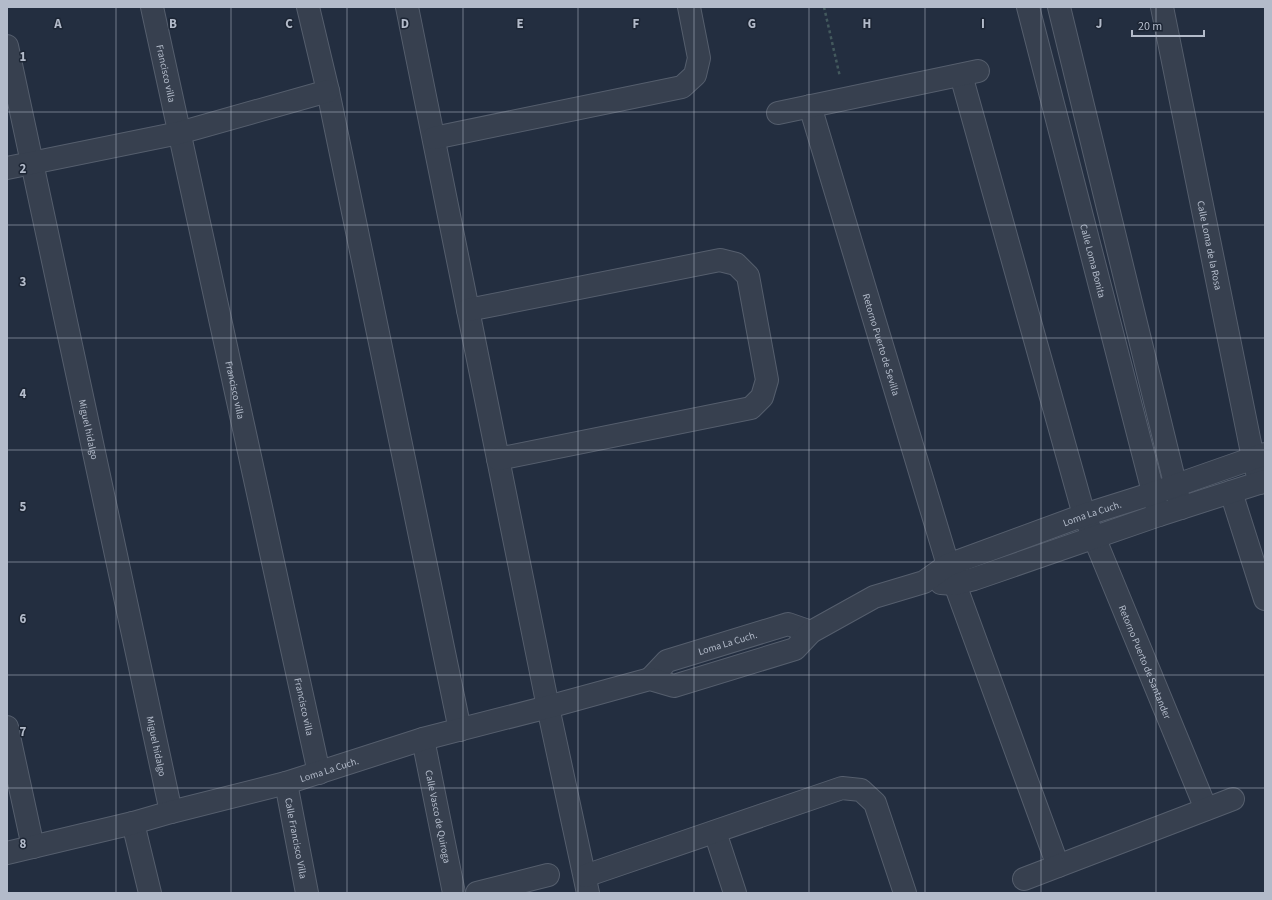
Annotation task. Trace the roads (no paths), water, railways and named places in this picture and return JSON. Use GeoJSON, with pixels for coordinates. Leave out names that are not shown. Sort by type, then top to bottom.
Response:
{"type":"FeatureCollection","features":[{"type":"Feature","properties":{"kind":"street","name":"Francisco villa"},"geometry":{"type":"LineString","coordinates":[[152,7],[319,773]]}},
{"type":"Feature","properties":{"kind":"street"},"geometry":{"type":"LineString","coordinates":[[308,7],[328,91],[460,730]]}},
{"type":"Feature","properties":{"kind":"street"},"geometry":{"type":"LineString","coordinates":[[407,7],[548,707],[587,885],[715,832],[842,788],[861,790],[875,803],[905,893]]}},
{"type":"Feature","properties":{"kind":"street"},"geometry":{"type":"LineString","coordinates":[[434,138],[682,87],[694,75],[699,58],[689,7]]}},
{"type":"Feature","properties":{"kind":"street","name":"Calle Loma Bonita"},"geometry":{"type":"LineString","coordinates":[[1028,7],[1159,515]]}},
{"type":"Feature","properties":{"kind":"street"},"geometry":{"type":"LineString","coordinates":[[1058,7],[1181,508]]}},
{"type":"Feature","properties":{"kind":"street","name":"Calle Loma de la Rosa"},"geometry":{"type":"LineString","coordinates":[[1162,7],[1259,456],[1262,482]]}},
{"type":"Feature","properties":{"kind":"street","name":"Miguel hidalgo"},"geometry":{"type":"LineString","coordinates":[[7,46],[171,812]]}},
{"type":"Feature","properties":{"kind":"street"},"geometry":{"type":"LineString","coordinates":[[778,112],[970,73],[1084,515]]}},
{"type":"Feature","properties":{"kind":"street"},"geometry":{"type":"LineString","coordinates":[[7,168],[179,133],[328,91]]}},
{"type":"Feature","properties":{"kind":"street","name":"Retorno Puerto de Sevilla"},"geometry":{"type":"LineString","coordinates":[[810,106],[951,574]]}},
{"type":"Feature","properties":{"kind":"street"},"geometry":{"type":"LineString","coordinates":[[468,310],[720,260],[736,264],[748,276],[767,380],[762,397],[751,408],[498,459]]}},
{"type":"Feature","properties":{"kind":"street","name":"Loma La Cuch."},"geometry":{"type":"LineString","coordinates":[[7,853],[133,823],[286,783],[423,739],[650,679],[667,660],[788,624],[811,632],[874,597],[951,574],[1084,515],[1259,456]]}},
{"type":"Feature","properties":{"kind":"street","name":"Loma La Cuch."},"geometry":{"type":"LineString","coordinates":[[951,574],[974,579],[1159,515],[1262,482]]}},
{"type":"Feature","properties":{"kind":"street"},"geometry":{"type":"LineString","coordinates":[[1231,492],[1265,599]]}},
{"type":"Feature","properties":{"kind":"street","name":"Retorno Puerto de Santander"},"geometry":{"type":"LineString","coordinates":[[1084,515],[1206,809]]}},
{"type":"Feature","properties":{"kind":"street"},"geometry":{"type":"LineString","coordinates":[[951,574],[1058,866]]}},
{"type":"Feature","properties":{"kind":"street"},"geometry":{"type":"LineString","coordinates":[[7,727],[33,847]]}},
{"type":"Feature","properties":{"kind":"street","name":"Calle Vasco de Quiroga"},"geometry":{"type":"LineString","coordinates":[[423,739],[454,893]]}},
{"type":"Feature","properties":{"kind":"street","name":"Calle Francisco Villa"},"geometry":{"type":"LineString","coordinates":[[286,783],[307,893]]}},
{"type":"Feature","properties":{"kind":"street"},"geometry":{"type":"LineString","coordinates":[[1024,879],[1233,799]]}},
{"type":"Feature","properties":{"kind":"street"},"geometry":{"type":"LineString","coordinates":[[133,823],[150,893]]}},
{"type":"Feature","properties":{"kind":"street"},"geometry":{"type":"LineString","coordinates":[[715,832],[735,893]]}},
{"type":"Feature","properties":{"kind":"street"},"geometry":{"type":"LineString","coordinates":[[477,893],[548,875]]}}]}
